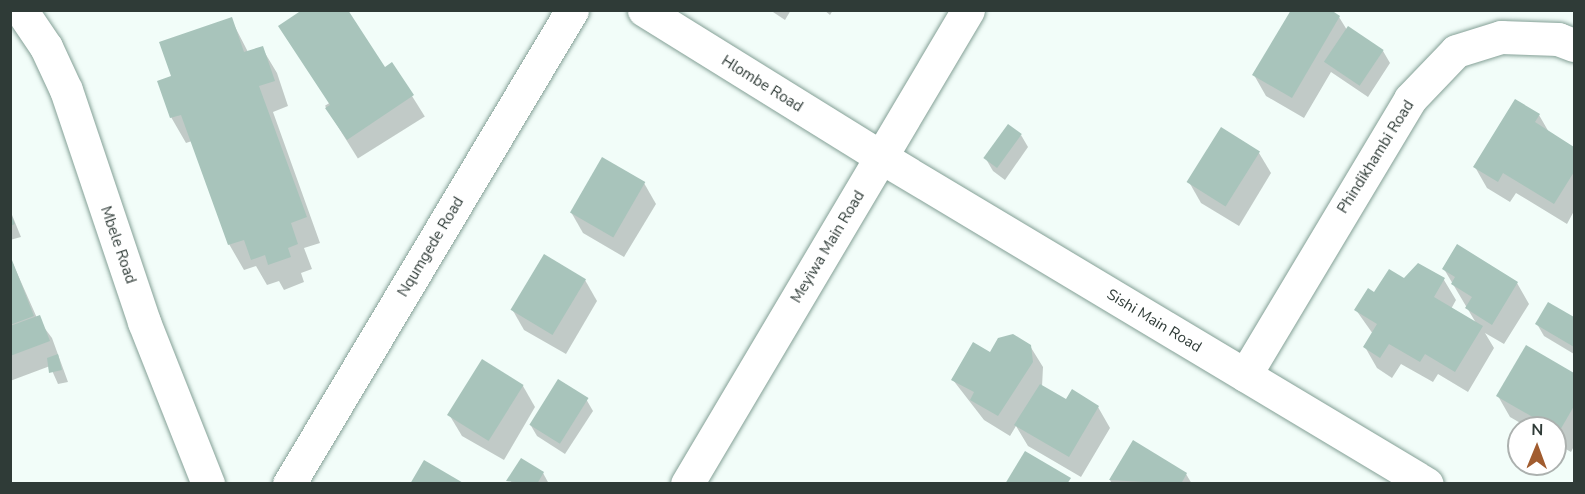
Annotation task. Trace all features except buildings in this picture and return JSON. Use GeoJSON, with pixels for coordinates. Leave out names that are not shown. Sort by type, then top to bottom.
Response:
{"type":"FeatureCollection","features":[{"type":"Feature","properties":{"kind":"street","name":"Mbele Road"},"geometry":{"type":"LineString","coordinates":[[21,10],[46,47],[66,90],[144,322],[190,445],[208,483]]}},
{"type":"Feature","properties":{"kind":"street","name":"Nqumgede Road"},"geometry":{"type":"LineString","coordinates":[[290,483],[572,10]]}},
{"type":"Feature","properties":{"kind":"street","name":"Hlombe Road"},"geometry":{"type":"LineString","coordinates":[[644,10],[881,157]]}},
{"type":"Feature","properties":{"kind":"street","name":"Meyiwa Main Road"},"geometry":{"type":"LineString","coordinates":[[687,483],[968,10]]}},
{"type":"Feature","properties":{"kind":"street","name":"Phindikhambi Road"},"geometry":{"type":"LineString","coordinates":[[1245,375],[1410,99],[1456,51],[1501,37],[1558,39],[1575,45]]}},
{"type":"Feature","properties":{"kind":"street","name":"Sishi Main Road"},"geometry":{"type":"LineString","coordinates":[[881,157],[1427,483]]}}]}
